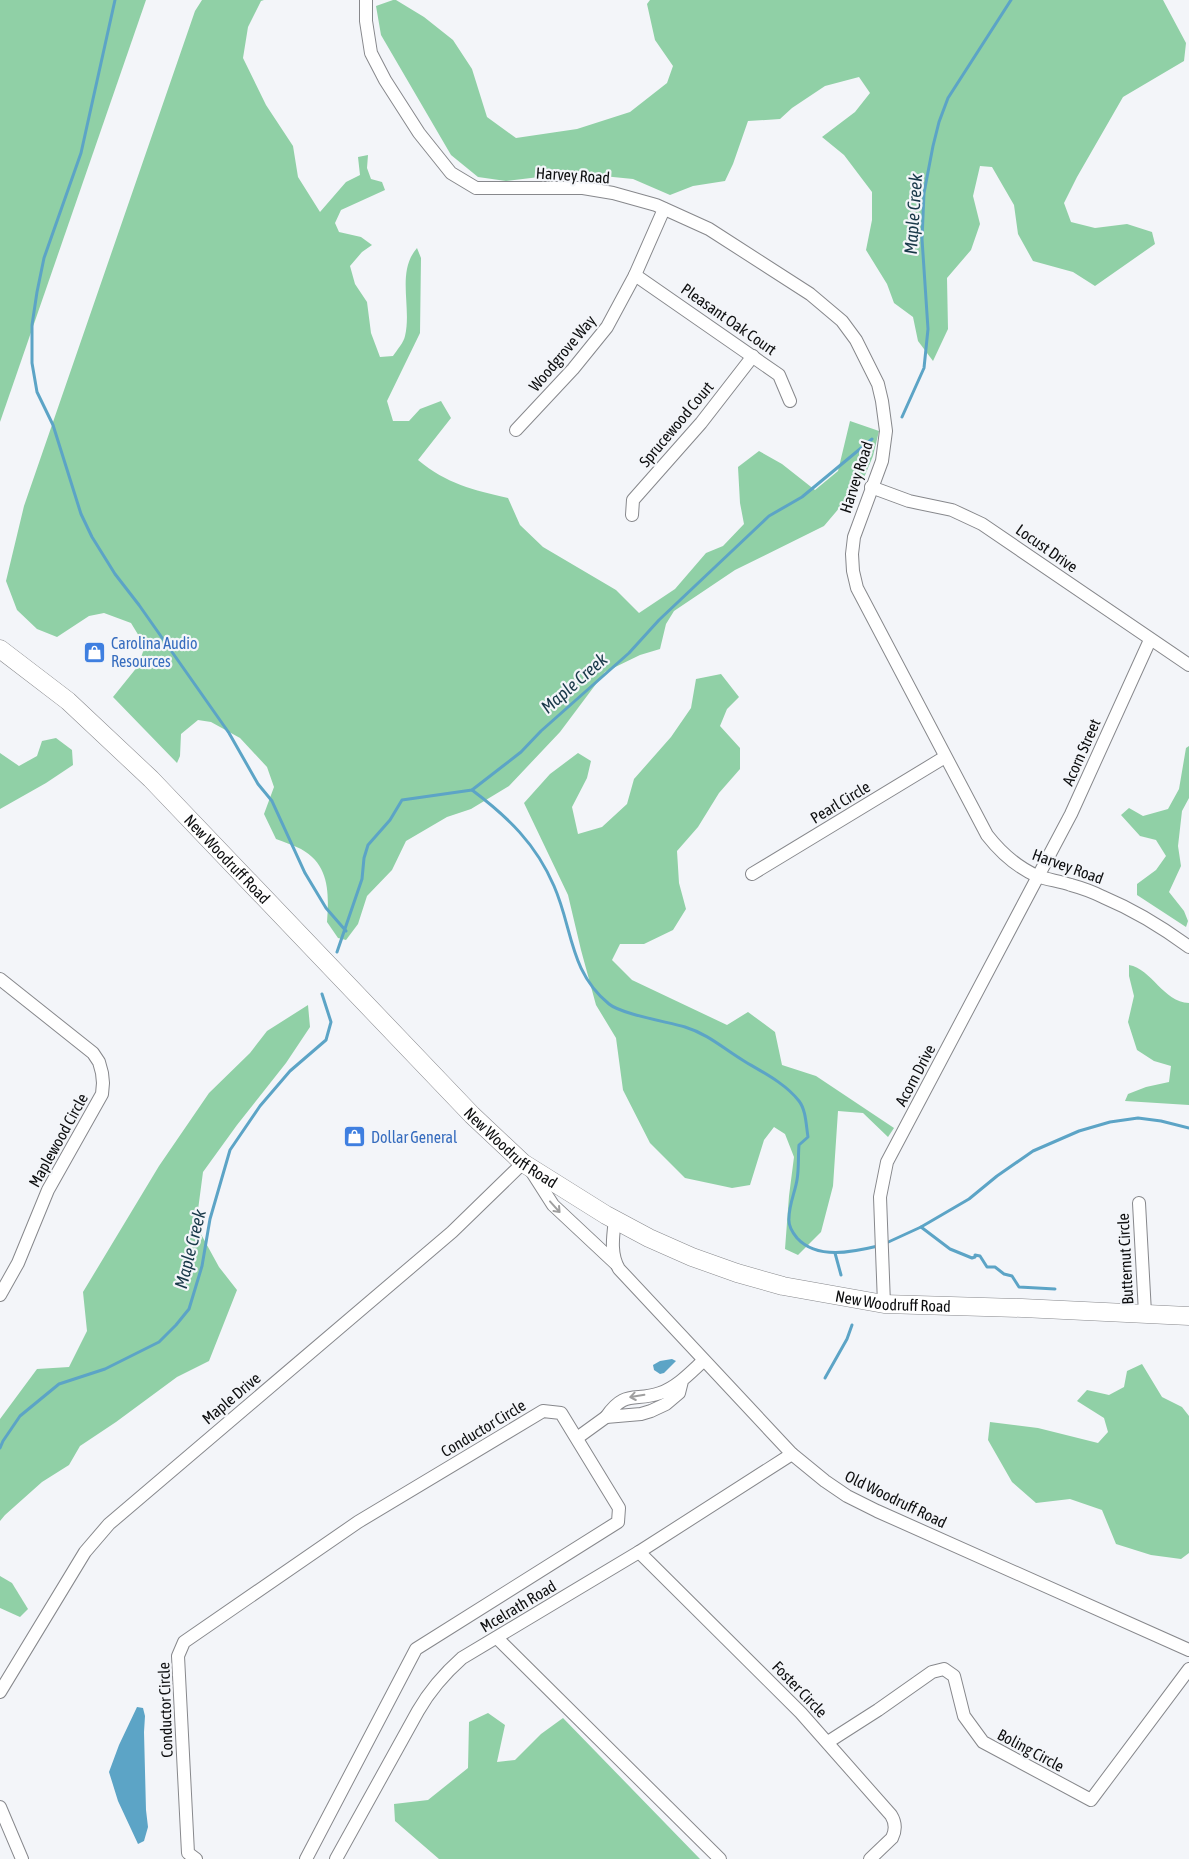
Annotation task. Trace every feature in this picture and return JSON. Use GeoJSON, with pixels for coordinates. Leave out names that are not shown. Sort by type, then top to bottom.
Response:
{"type":"FeatureCollection","features":[{"type":"Feature","properties":{"kind":"main road","name":"New Woodruff Road"},"geometry":{"type":"LineString","coordinates":[[0,649],[68,701],[151,779],[472,1116],[526,1165],[615,1220],[692,1257],[737,1273],[783,1286],[884,1304],[1189,1316]]}},
{"type":"Feature","properties":{"kind":"street","name":"Harvey Road"},"geometry":{"type":"LineString","coordinates":[[366,0],[366,21],[371,53],[385,80],[416,128],[451,173],[476,188],[583,188],[620,195],[664,209],[709,229],[810,294],[842,321],[868,362],[878,384],[886,431],[882,461],[854,537],[852,554],[857,588],[987,835],[997,848],[1009,858],[1038,876],[1070,885],[1124,907],[1161,927],[1189,947]]}},
{"type":"Feature","properties":{"kind":"street","name":"Woodgrove Way"},"geometry":{"type":"LineString","coordinates":[[516,430],[573,369],[607,328],[635,275],[664,209]]}},
{"type":"Feature","properties":{"kind":"street","name":"Pleasant Oak Court"},"geometry":{"type":"LineString","coordinates":[[635,275],[779,374],[790,401]]}},
{"type":"Feature","properties":{"kind":"street","name":"Sprucewood Court"},"geometry":{"type":"LineString","coordinates":[[632,515],[633,500],[700,423],[753,356]]}},
{"type":"Feature","properties":{"kind":"street","name":"Locust Drive"},"geometry":{"type":"LineString","coordinates":[[871,487],[909,500],[952,510],[982,524],[1189,665]]}},
{"type":"Feature","properties":{"kind":"street","name":"Acorn Street"},"geometry":{"type":"LineString","coordinates":[[1038,876],[1071,814],[1150,640]]}},
{"type":"Feature","properties":{"kind":"street","name":"Pearl Circle"},"geometry":{"type":"LineString","coordinates":[[752,874],[946,757]]}},
{"type":"Feature","properties":{"kind":"street","name":"Acorn Drive"},"geometry":{"type":"LineString","coordinates":[[884,1304],[883,1235],[880,1197],[887,1162],[1038,876]]}},
{"type":"Feature","properties":{"kind":"street","name":"Maplewood Circle"},"geometry":{"type":"LineString","coordinates":[[0,979],[93,1053],[99,1062],[104,1083],[98,1104],[48,1190],[18,1263],[0,1295]]}},
{"type":"Feature","properties":{"kind":"street","name":"Old Woodruff Road"},"geometry":{"type":"LineString","coordinates":[[526,1165],[553,1205],[615,1263],[645,1298],[792,1454],[825,1481],[847,1496],[877,1511],[1189,1650]]}},
{"type":"Feature","properties":{"kind":"street","name":"Maple Drive"},"geometry":{"type":"LineString","coordinates":[[0,1692],[81,1560],[108,1524],[452,1232],[526,1165]]}},
{"type":"Feature","properties":{"kind":"street","name":"Butternut Circle"},"geometry":{"type":"LineString","coordinates":[[1139,1203],[1145,1313]]}},
{"type":"Feature","properties":{"kind":"street"},"geometry":{"type":"LineString","coordinates":[[615,1220],[613,1246],[615,1263]]}},
{"type":"Feature","properties":{"kind":"street"},"geometry":{"type":"LineString","coordinates":[[577,1438],[606,1417],[612,1408],[624,1400],[631,1396],[661,1392],[682,1380],[703,1360]]}},
{"type":"Feature","properties":{"kind":"street"},"geometry":{"type":"LineString","coordinates":[[606,1417],[641,1414],[666,1404],[679,1393],[682,1380]]}},
{"type":"Feature","properties":{"kind":"street","name":"Conductor Circle"},"geometry":{"type":"LineString","coordinates":[[196,1859],[188,1853],[178,1656],[184,1642],[358,1522],[543,1411],[561,1413],[620,1508],[618,1522],[416,1649],[306,1859]]}},
{"type":"Feature","properties":{"kind":"street","name":"Mcelrath Road"},"geometry":{"type":"LineString","coordinates":[[336,1859],[370,1794],[430,1691],[444,1673],[462,1658],[639,1552],[792,1454]]}},
{"type":"Feature","properties":{"kind":"street","name":"Foster Circle"},"geometry":{"type":"LineString","coordinates":[[639,1552],[692,1606],[748,1658],[828,1742],[894,1819],[895,1829],[892,1838],[870,1859]]}},
{"type":"Feature","properties":{"kind":"street"},"geometry":{"type":"LineString","coordinates":[[498,1638],[720,1859]]}},
{"type":"Feature","properties":{"kind":"street","name":"Boling Circle"},"geometry":{"type":"LineString","coordinates":[[828,1742],[932,1672],[944,1670],[954,1676],[964,1716],[983,1742],[1091,1800],[1189,1669]]}},
{"type":"Feature","properties":{"kind":"street"},"geometry":{"type":"LineString","coordinates":[[0,1806],[22,1859]]}},
{"type":"Feature","properties":{"kind":"green space"},"geometry":{"type":"Polygon","coordinates":[[[0,0],[146,0],[0,422],[0,0]]]}},
{"type":"Feature","properties":{"kind":"green space"},"geometry":{"type":"Polygon","coordinates":[[[202,0],[264,0],[261,1],[248,27],[243,58],[266,105],[293,146],[298,177],[320,212],[346,182],[360,175],[358,157],[368,155],[367,168],[371,179],[382,182],[385,190],[341,210],[335,223],[339,232],[361,237],[372,245],[362,252],[350,266],[355,284],[367,302],[371,333],[380,357],[393,356],[404,338],[407,325],[407,268],[417,248],[421,258],[420,333],[387,401],[393,421],[409,421],[420,409],[441,401],[451,418],[418,460],[439,475],[461,485],[508,498],[520,525],[543,547],[616,590],[639,613],[675,589],[706,553],[723,546],[744,524],[740,503],[738,467],[759,451],[782,464],[815,490],[838,471],[850,421],[879,431],[873,456],[863,480],[824,526],[735,570],[674,611],[666,624],[660,649],[640,655],[605,672],[560,732],[509,786],[471,809],[447,817],[406,841],[392,870],[367,896],[358,924],[346,940],[338,938],[327,922],[328,901],[326,881],[318,863],[301,849],[276,839],[264,814],[274,787],[267,767],[240,738],[211,722],[198,720],[181,734],[180,756],[177,763],[113,697],[138,666],[145,646],[131,623],[104,613],[89,616],[57,637],[37,629],[17,610],[6,581],[24,506],[195,11],[202,0]]]}},
{"type":"Feature","properties":{"kind":"green space"},"geometry":{"type":"Polygon","coordinates":[[[393,0],[424,17],[453,40],[472,69],[487,117],[516,138],[577,129],[630,112],[667,83],[673,66],[655,40],[647,4],[650,0],[1163,0],[1186,43],[1184,61],[1123,97],[1064,203],[1071,222],[1095,228],[1127,224],[1152,232],[1155,244],[1095,286],[1073,272],[1033,261],[1018,234],[1014,205],[992,167],[980,166],[973,196],[980,224],[971,250],[947,278],[948,329],[933,361],[918,341],[913,317],[894,303],[887,284],[866,250],[872,220],[872,192],[844,155],[822,137],[855,112],[870,93],[859,77],[825,86],[792,108],[780,119],[748,121],[725,181],[693,186],[670,195],[633,179],[573,173],[506,181],[478,177],[451,155],[381,35],[376,6],[393,0]]]}},
{"type":"Feature","properties":{"kind":"green space"},"geometry":{"type":"Polygon","coordinates":[[[721,674],[739,697],[727,709],[720,726],[740,748],[740,769],[719,793],[698,827],[677,851],[679,883],[686,909],[673,930],[644,944],[620,944],[612,960],[632,980],[727,1025],[748,1012],[775,1032],[782,1065],[816,1076],[894,1128],[888,1137],[863,1113],[838,1111],[833,1186],[821,1232],[798,1255],[785,1249],[794,1157],[785,1134],[774,1127],[764,1140],[750,1185],[732,1188],[685,1178],[650,1143],[623,1090],[616,1038],[596,1005],[568,895],[524,803],[550,774],[578,753],[591,761],[587,778],[572,807],[578,834],[602,827],[627,804],[634,779],[671,737],[691,708],[696,679],[721,674]]]}},
{"type":"Feature","properties":{"kind":"green space"},"geometry":{"type":"Polygon","coordinates":[[[56,738],[72,750],[73,765],[0,809],[0,753],[19,766],[37,756],[42,741],[56,738]]]}},
{"type":"Feature","properties":{"kind":"green space"},"geometry":{"type":"Polygon","coordinates":[[[1189,746],[1189,798],[1182,811],[1178,846],[1181,866],[1169,892],[1184,911],[1188,921],[1186,927],[1137,895],[1137,884],[1156,870],[1166,856],[1156,840],[1140,836],[1121,815],[1129,808],[1143,816],[1168,809],[1179,789],[1186,748],[1189,746]]]}},
{"type":"Feature","properties":{"kind":"green space"},"geometry":{"type":"Polygon","coordinates":[[[1129,965],[1144,972],[1172,997],[1189,1003],[1189,1105],[1125,1101],[1128,1094],[1146,1087],[1169,1082],[1171,1066],[1154,1061],[1137,1050],[1128,1022],[1134,996],[1129,976],[1129,965]]]}},
{"type":"Feature","properties":{"kind":"green space"},"geometry":{"type":"Polygon","coordinates":[[[308,1005],[310,1027],[286,1063],[203,1172],[196,1225],[219,1267],[237,1290],[209,1361],[177,1377],[80,1446],[69,1465],[42,1482],[0,1521],[0,1419],[37,1369],[69,1367],[87,1331],[83,1292],[159,1166],[209,1093],[250,1053],[267,1031],[308,1005]]]}},
{"type":"Feature","properties":{"kind":"green space"},"geometry":{"type":"Polygon","coordinates":[[[1142,1364],[1162,1397],[1182,1407],[1189,1416],[1189,1553],[1181,1559],[1151,1555],[1116,1544],[1102,1510],[1070,1499],[1036,1503],[1012,1482],[988,1440],[990,1422],[1038,1428],[1098,1443],[1108,1432],[1104,1418],[1077,1401],[1087,1390],[1109,1395],[1124,1387],[1127,1371],[1142,1364]]]}},
{"type":"Feature","properties":{"kind":"green space"},"geometry":{"type":"Polygon","coordinates":[[[0,1576],[12,1583],[28,1609],[20,1617],[0,1608],[0,1576]]]}},
{"type":"Feature","properties":{"kind":"green space"},"geometry":{"type":"Polygon","coordinates":[[[488,1713],[505,1725],[497,1762],[515,1760],[541,1734],[563,1718],[700,1859],[439,1859],[395,1821],[394,1804],[428,1800],[468,1768],[469,1722],[488,1713]]]}},
{"type":"Feature","properties":{"kind":"water"},"geometry":{"type":"Polygon","coordinates":[[[672,1359],[676,1361],[664,1373],[660,1374],[654,1370],[653,1365],[660,1361],[672,1359]]]}},
{"type":"Feature","properties":{"kind":"water"},"geometry":{"type":"Polygon","coordinates":[[[137,1707],[143,1708],[145,1716],[146,1810],[148,1827],[144,1841],[138,1844],[118,1801],[109,1772],[137,1707]]]}},
{"type":"Feature","properties":{"kind":"waterway"},"geometry":{"type":"LineString","coordinates":[[115,0],[81,153],[44,258],[37,292],[32,325],[32,363],[37,392],[53,425],[81,514],[92,537],[115,574],[229,733],[258,784],[272,801],[305,873],[326,908],[346,931]]}},
{"type":"Feature","properties":{"kind":"waterway","name":"Maple Creek"},"geometry":{"type":"LineString","coordinates":[[902,417],[924,368],[928,329],[922,239],[924,193],[939,122],[948,98],[1011,0]]}},
{"type":"Feature","properties":{"kind":"waterway","name":"Maple Creek"},"geometry":{"type":"LineString","coordinates":[[337,952],[362,879],[364,858],[368,845],[390,820],[402,800],[472,790],[521,752],[541,731],[629,653],[659,620],[769,516],[802,497],[872,439]]}},
{"type":"Feature","properties":{"kind":"waterway"},"geometry":{"type":"LineString","coordinates":[[472,790],[509,821],[539,857],[560,902],[579,964],[586,978],[609,1004],[624,1011],[685,1027],[701,1034],[773,1078],[799,1101],[804,1113],[808,1137],[799,1145],[798,1176],[789,1213],[790,1226],[797,1238],[805,1245],[825,1252],[847,1252],[878,1246]]}},
{"type":"Feature","properties":{"kind":"waterway","name":"Maple Creek"},"geometry":{"type":"LineString","coordinates":[[0,1448],[20,1416],[59,1384],[105,1369],[159,1342],[189,1309],[202,1266],[210,1219],[230,1150],[260,1106],[290,1071],[326,1040],[331,1022],[322,994]]}},
{"type":"Feature","properties":{"kind":"waterway"},"geometry":{"type":"LineString","coordinates":[[884,1244],[921,1227],[969,1199],[997,1176],[1033,1151],[1079,1131],[1110,1122],[1138,1118],[1189,1128]]}},
{"type":"Feature","properties":{"kind":"waterway"},"geometry":{"type":"LineString","coordinates":[[921,1227],[950,1249],[972,1258],[975,1255],[980,1256],[987,1267],[995,1267],[1004,1274],[1012,1276],[1019,1287],[1055,1289]]}},
{"type":"Feature","properties":{"kind":"waterway"},"geometry":{"type":"LineString","coordinates":[[835,1253],[841,1275]]}},
{"type":"Feature","properties":{"kind":"waterway"},"geometry":{"type":"LineString","coordinates":[[825,1378],[847,1339],[852,1325]]}},
{"type":"Feature","properties":{"kind":"place","name":"Carolina Audio Resources"},"geometry":{"type":"Point","coordinates":[95,652]}},
{"type":"Feature","properties":{"kind":"place","name":"Dollar General"},"geometry":{"type":"Point","coordinates":[355,1137]}}]}
